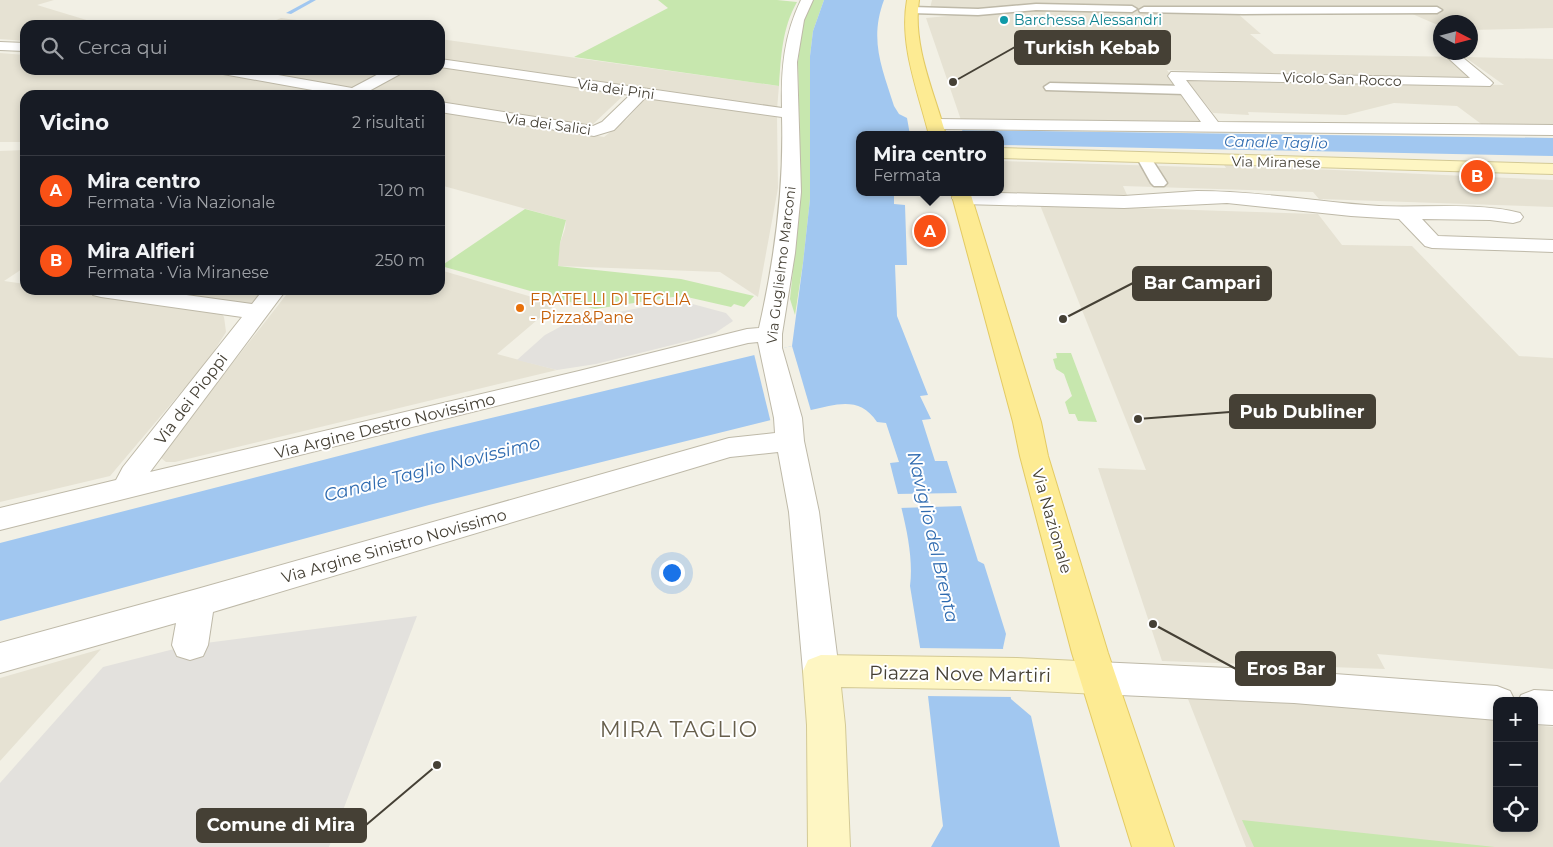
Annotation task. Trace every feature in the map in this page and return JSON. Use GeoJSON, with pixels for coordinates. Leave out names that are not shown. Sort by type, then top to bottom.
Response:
{"type":"FeatureCollection","features":[{"type":"Feature","properties":{"kind":"main road"},"geometry":{"type":"LineString","coordinates":[[912,5],[910,18],[911,38],[936,128]]}},
{"type":"Feature","properties":{"kind":"main road","name":"Via Miranese"},"geometry":{"type":"LineString","coordinates":[[1004,153],[1553,169]]}},
{"type":"Feature","properties":{"kind":"main road","name":"Via Nazionale"},"geometry":{"type":"LineString","coordinates":[[961,196],[1098,678],[1126,771],[1153,847]]}},
{"type":"Feature","properties":{"kind":"main road"},"geometry":{"type":"LineString","coordinates":[[821,671],[826,725],[829,847]]}},
{"type":"Feature","properties":{"kind":"main road","name":"Piazza Nove Martiri"},"geometry":{"type":"LineString","coordinates":[[821,671],[1017,674],[1098,678]]}},
{"type":"Feature","properties":{"kind":"street","name":"Via Guglielmo Marconi"},"geometry":{"type":"LineString","coordinates":[[789,430],[770,341],[789,215],[792,173],[790,67],[792,46],[796,25],[807,0]]}},
{"type":"Feature","properties":{"kind":"street"},"geometry":{"type":"LineString","coordinates":[[0,46],[20,48]]}},
{"type":"Feature","properties":{"kind":"street","name":"Vicolo San Rocco"},"geometry":{"type":"LineString","coordinates":[[1213,126],[1185,90],[1176,75],[1485,83],[1459,60]]}},
{"type":"Feature","properties":{"kind":"street","name":"Via dei Pini"},"geometry":{"type":"LineString","coordinates":[[445,64],[641,93],[791,112]]}},
{"type":"Feature","properties":{"kind":"street"},"geometry":{"type":"LineString","coordinates":[[252,75],[337,90]]}},
{"type":"Feature","properties":{"kind":"street"},"geometry":{"type":"LineString","coordinates":[[366,90],[389,75]]}},
{"type":"Feature","properties":{"kind":"street","name":"Via dei Salici"},"geometry":{"type":"LineString","coordinates":[[445,108],[594,131],[608,126],[641,93]]}},
{"type":"Feature","properties":{"kind":"street"},"geometry":{"type":"LineString","coordinates":[[936,128],[1213,126],[1553,130]]}},
{"type":"Feature","properties":{"kind":"street"},"geometry":{"type":"LineString","coordinates":[[990,196],[1134,201],[1165,190],[1415,215],[1490,214],[1513,217]]}},
{"type":"Feature","properties":{"kind":"street"},"geometry":{"type":"LineString","coordinates":[[1415,215],[1432,242],[1553,246]]}},
{"type":"Feature","properties":{"kind":"street"},"geometry":{"type":"LineString","coordinates":[[136,295],[257,312]]}},
{"type":"Feature","properties":{"kind":"street","name":"Via dei Pioppi"},"geometry":{"type":"LineString","coordinates":[[128,488],[133,474],[271,295]]}},
{"type":"Feature","properties":{"kind":"street","name":"Via Argine Destro Novissimo"},"geometry":{"type":"LineString","coordinates":[[0,519],[747,336],[770,341]]}},
{"type":"Feature","properties":{"kind":"street"},"geometry":{"type":"LineString","coordinates":[[789,430],[804,512],[821,671]]}},
{"type":"Feature","properties":{"kind":"street","name":"Via Argine Sinistro Novissimo"},"geometry":{"type":"LineString","coordinates":[[0,658],[197,604],[720,451],[754,445],[789,430]]}},
{"type":"Feature","properties":{"kind":"street"},"geometry":{"type":"LineString","coordinates":[[190,645],[197,604]]}},
{"type":"Feature","properties":{"kind":"street"},"geometry":{"type":"LineString","coordinates":[[1098,678],[1294,687],[1493,704]]}},
{"type":"Feature","properties":{"kind":"street"},"geometry":{"type":"LineString","coordinates":[[1538,707],[1553,708]]}},
{"type":"Feature","properties":{"kind":"lane"},"geometry":{"type":"LineString","coordinates":[[912,5],[978,12],[1036,7],[1132,9]]}},
{"type":"Feature","properties":{"kind":"lane"},"geometry":{"type":"LineString","coordinates":[[1144,10],[1436,10]]}},
{"type":"Feature","properties":{"kind":"lane"},"geometry":{"type":"LineString","coordinates":[[1050,86],[1185,90]]}},
{"type":"Feature","properties":{"kind":"lane"},"geometry":{"type":"LineString","coordinates":[[1144,158],[1165,190]]}},
{"type":"Feature","properties":{"kind":"shaded area"},"geometry":{"type":"Polygon","coordinates":[[[0,0],[54,0],[37,5],[86,20],[20,20],[20,41],[0,39],[0,0]]]}},
{"type":"Feature","properties":{"kind":"shaded area"},"geometry":{"type":"Polygon","coordinates":[[[932,0],[1553,0],[1553,28],[1478,30],[1478,15],[1433,15],[1433,23],[1410,13],[1237,13],[1261,34],[1250,34],[1274,54],[1433,56],[1433,60],[1453,60],[1477,80],[1167,70],[1204,124],[961,120],[926,18],[1010,10],[930,8],[932,0]]]}},
{"type":"Feature","properties":{"kind":"shaded area"},"geometry":{"type":"Polygon","coordinates":[[[281,18],[296,20],[276,20],[281,18]]]}},
{"type":"Feature","properties":{"kind":"shaded area"},"geometry":{"type":"Polygon","coordinates":[[[445,40],[779,86],[777,109],[445,62],[445,40]]]}},
{"type":"Feature","properties":{"kind":"shaded area"},"geometry":{"type":"Polygon","coordinates":[[[0,53],[20,55],[20,75],[225,75],[316,90],[20,90],[20,142],[0,142],[0,53]]]}},
{"type":"Feature","properties":{"kind":"shaded area"},"geometry":{"type":"Polygon","coordinates":[[[1478,57],[1553,59],[1553,127],[1484,126],[1457,106],[1394,103],[1346,115],[1248,112],[1249,115],[1213,113],[1184,77],[1504,85],[1469,60],[1478,60],[1478,57]]]}},
{"type":"Feature","properties":{"kind":"shaded area"},"geometry":{"type":"Polygon","coordinates":[[[445,68],[625,94],[591,126],[445,103],[445,90],[372,90],[371,88],[396,75],[445,75],[445,68]]]}},
{"type":"Feature","properties":{"kind":"shaded area"},"geometry":{"type":"Polygon","coordinates":[[[277,75],[379,75],[354,88],[277,75]]]}},
{"type":"Feature","properties":{"kind":"shaded area"},"geometry":{"type":"Polygon","coordinates":[[[647,97],[777,116],[778,188],[758,297],[720,272],[557,266],[566,220],[445,186],[445,111],[604,137],[627,119],[647,97]]]}},
{"type":"Feature","properties":{"kind":"shaded area"},"geometry":{"type":"Polygon","coordinates":[[[20,150],[20,270],[4,281],[20,283],[20,295],[93,295],[221,313],[224,317],[226,332],[209,359],[110,476],[0,502],[0,151],[20,150]]]}},
{"type":"Feature","properties":{"kind":"shaded area"},"geometry":{"type":"Polygon","coordinates":[[[1004,161],[1226,168],[1224,165],[1553,180],[1553,207],[1319,199],[1313,192],[1123,186],[1127,195],[1004,196],[1004,161]]]}},
{"type":"Feature","properties":{"kind":"shaded area"},"geometry":{"type":"Polygon","coordinates":[[[1040,205],[1318,214],[1342,245],[1412,246],[1519,356],[1553,358],[1553,669],[1377,654],[1385,669],[1162,661],[1098,468],[1146,470],[1040,205]]]}},
{"type":"Feature","properties":{"kind":"shaded area"},"geometry":{"type":"Polygon","coordinates":[[[445,271],[556,304],[497,354],[557,370],[175,462],[166,462],[161,458],[163,452],[286,295],[445,295],[445,271]]]}},
{"type":"Feature","properties":{"kind":"shaded area"},"geometry":{"type":"Polygon","coordinates":[[[186,295],[260,295],[252,304],[186,295]]]}},
{"type":"Feature","properties":{"kind":"shaded area"},"geometry":{"type":"Polygon","coordinates":[[[685,302],[726,313],[733,321],[715,333],[596,364],[557,370],[517,360],[545,335],[571,321],[660,304],[685,302]]]}},
{"type":"Feature","properties":{"kind":"shaded area"},"geometry":{"type":"Polygon","coordinates":[[[417,616],[329,847],[0,847],[0,783],[103,667],[190,645],[417,616]]]}},
{"type":"Feature","properties":{"kind":"shaded area"},"geometry":{"type":"Polygon","coordinates":[[[101,649],[0,761],[0,678],[101,649]]]}},
{"type":"Feature","properties":{"kind":"shaded area"},"geometry":{"type":"Polygon","coordinates":[[[1188,699],[1293,700],[1493,721],[1493,832],[1538,832],[1538,725],[1553,727],[1553,847],[1246,847],[1188,699]]]}},
{"type":"Feature","properties":{"kind":"green space"},"geometry":{"type":"Polygon","coordinates":[[[658,0],[777,0],[797,2],[785,32],[779,86],[574,57],[668,8],[658,0]]]}},
{"type":"Feature","properties":{"kind":"green space"},"geometry":{"type":"Polygon","coordinates":[[[813,0],[824,0],[813,31],[810,56],[810,199],[795,315],[790,299],[801,191],[798,62],[803,23],[813,0]]]}},
{"type":"Feature","properties":{"kind":"green space"},"geometry":{"type":"Polygon","coordinates":[[[525,209],[566,220],[560,243],[558,266],[681,279],[754,296],[744,307],[734,304],[731,307],[687,297],[673,297],[595,309],[445,267],[445,263],[525,209]]]}},
{"type":"Feature","properties":{"kind":"green space"},"geometry":{"type":"Polygon","coordinates":[[[1056,353],[1071,353],[1097,422],[1078,421],[1075,414],[1069,414],[1065,402],[1072,396],[1064,374],[1056,369],[1053,359],[1057,358],[1056,353]]]}},
{"type":"Feature","properties":{"kind":"green space"},"geometry":{"type":"Polygon","coordinates":[[[1242,820],[1495,847],[1254,847],[1242,820]]]}},
{"type":"Feature","properties":{"kind":"water"},"geometry":{"type":"Polygon","coordinates":[[[824,0],[884,0],[878,28],[879,54],[894,106],[899,114],[907,118],[909,131],[856,131],[856,196],[894,196],[894,204],[905,205],[907,265],[895,265],[897,316],[928,395],[920,396],[931,419],[922,420],[935,461],[947,461],[978,561],[984,564],[1006,634],[1003,648],[1011,699],[1031,716],[1060,847],[931,847],[943,826],[928,696],[910,586],[911,571],[908,540],[890,463],[899,462],[886,423],[877,422],[863,408],[856,405],[839,404],[821,408],[429,505],[0,621],[0,543],[428,433],[792,346],[810,199],[810,56],[813,31],[824,0]]]}},
{"type":"Feature","properties":{"kind":"water","name":"Canale Taglio"},"geometry":{"type":"Polygon","coordinates":[[[962,130],[1553,138],[1553,156],[1004,145],[1004,131],[962,130]]]}},
{"type":"Feature","properties":{"kind":"pier"},"geometry":{"type":"Polygon","coordinates":[[[792,346],[811,411],[771,423],[754,354],[792,346]]]}},
{"type":"Feature","properties":{"kind":"pier"},"geometry":{"type":"Polygon","coordinates":[[[960,493],[963,506],[899,508],[895,494],[960,493]]]}},
{"type":"Feature","properties":{"kind":"pier"},"geometry":{"type":"Polygon","coordinates":[[[916,648],[1006,649],[1013,697],[925,696],[916,648]]]}},
{"type":"Feature","properties":{"kind":"waterway"},"geometry":{"type":"LineString","coordinates":[[289,13],[314,0]]}},
{"type":"Feature","properties":{"kind":"place","name":"Barchessa Alessandri"},"geometry":{"type":"Point","coordinates":[1004,20]}},
{"type":"Feature","properties":{"kind":"place","name":"Turkish Kebab"},"geometry":{"type":"Point","coordinates":[953,82]}},
{"type":"Feature","properties":{"kind":"place","name":"Mira Alfieri"},"geometry":{"type":"Point","coordinates":[1477,176]}},
{"type":"Feature","properties":{"kind":"place","name":"Mira centro"},"geometry":{"type":"Point","coordinates":[930,231]}},
{"type":"Feature","properties":{"kind":"place","name":"FRATELLI DI TEGLIA - Pizza&Pane"},"geometry":{"type":"Point","coordinates":[520,308]}},
{"type":"Feature","properties":{"kind":"place","name":"Bar Campari"},"geometry":{"type":"Point","coordinates":[1063,319]}},
{"type":"Feature","properties":{"kind":"place","name":"Pub Dubliner"},"geometry":{"type":"Point","coordinates":[1138,419]}},
{"type":"Feature","properties":{"kind":"place","name":"Eros Bar"},"geometry":{"type":"Point","coordinates":[1153,624]}},
{"type":"Feature","properties":{"kind":"place","name":"Comune di Mira"},"geometry":{"type":"Point","coordinates":[437,765]}},
{"type":"Feature","properties":{"kind":"district","name":"MIRA TAGLIO"},"geometry":{"type":"Point","coordinates":[679,729]}},
{"type":"Feature","properties":{"kind":"water label","name":"Canale Taglio Novissimo"},"geometry":{"type":"Point","coordinates":[432,469]}},
{"type":"Feature","properties":{"kind":"water label","name":"Naviglio del Brenta"},"geometry":{"type":"Point","coordinates":[933,537]}}]}
